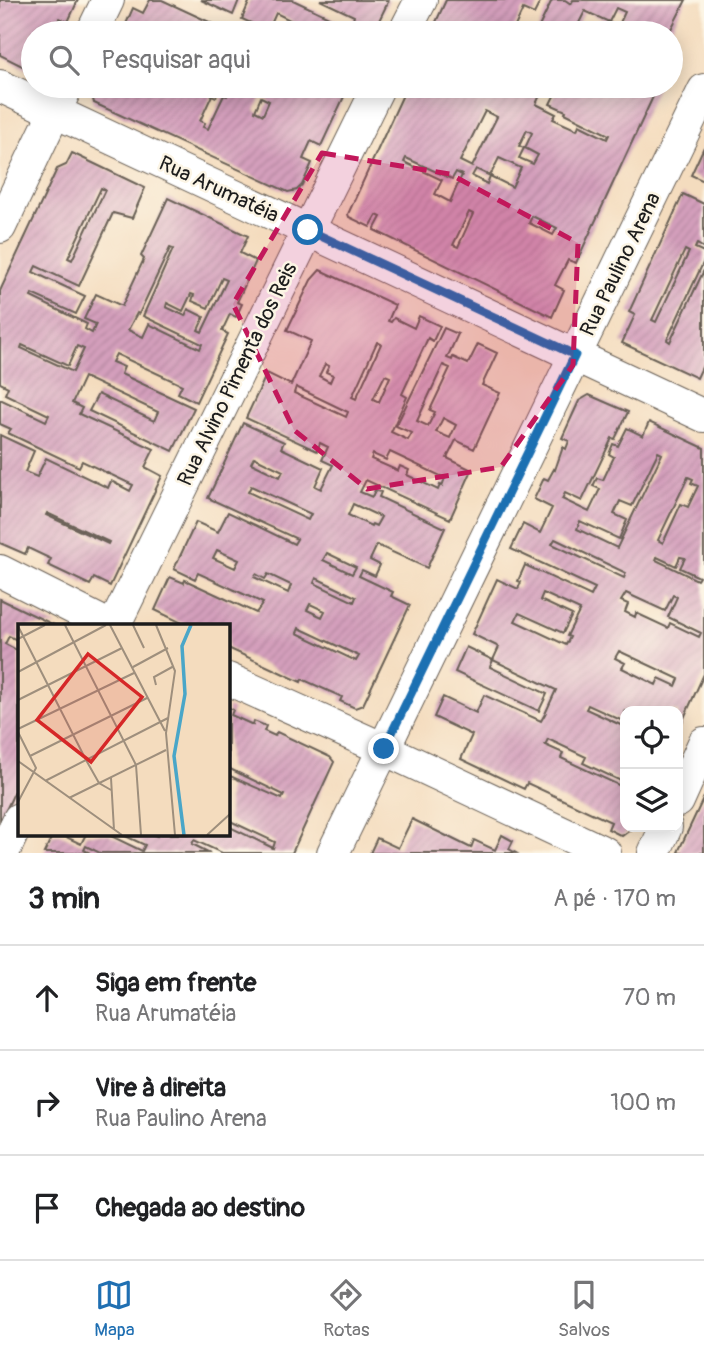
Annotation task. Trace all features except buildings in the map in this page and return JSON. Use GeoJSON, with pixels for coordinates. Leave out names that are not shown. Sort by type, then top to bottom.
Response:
{"type":"FeatureCollection","features":[{"type":"Feature","properties":{"kind":"street"},"geometry":{"type":"LineString","coordinates":[[98,21],[108,0]]}},
{"type":"Feature","properties":{"kind":"street"},"geometry":{"type":"LineString","coordinates":[[410,21],[421,0]]}},
{"type":"Feature","properties":{"kind":"street","name":"Rua Arumatéia"},"geometry":{"type":"LineString","coordinates":[[0,86],[21,90]]}},
{"type":"Feature","properties":{"kind":"street","name":"Rua Paulino Arena"},"geometry":{"type":"LineString","coordinates":[[333,853],[704,90]]}},
{"type":"Feature","properties":{"kind":"street","name":"Rua Alvino Pimenta dos Reis"},"geometry":{"type":"LineString","coordinates":[[114,624],[373,98]]}},
{"type":"Feature","properties":{"kind":"street"},"geometry":{"type":"LineString","coordinates":[[0,227],[61,99]]}},
{"type":"Feature","properties":{"kind":"street","name":"Rua Arumatéia"},"geometry":{"type":"LineString","coordinates":[[61,99],[308,230],[704,416]]}},
{"type":"Feature","properties":{"kind":"street"},"geometry":{"type":"LineString","coordinates":[[0,571],[107,624]]}},
{"type":"Feature","properties":{"kind":"street"},"geometry":{"type":"LineString","coordinates":[[229,679],[605,853]]}},
{"type":"Feature","properties":{"kind":"street"},"geometry":{"type":"LineString","coordinates":[[683,790],[704,743]]}},
{"type":"Feature","properties":{"kind":"street"},"geometry":{"type":"LineString","coordinates":[[3,853],[18,821]]}},
{"type":"Feature","properties":{"kind":"street"},"geometry":{"type":"LineString","coordinates":[[654,853],[664,832]]}},
{"type":"Feature","properties":{"kind":"highlighted area"},"geometry":{"type":"Polygon","coordinates":[[[322,153],[450,174],[578,243],[573,365],[501,467],[367,489],[294,430],[233,304],[322,153]]]}},
{"type":"Feature","properties":{"kind":"route"},"geometry":{"type":"LineString","coordinates":[[308,230],[575,355],[384,749]]}}]}
